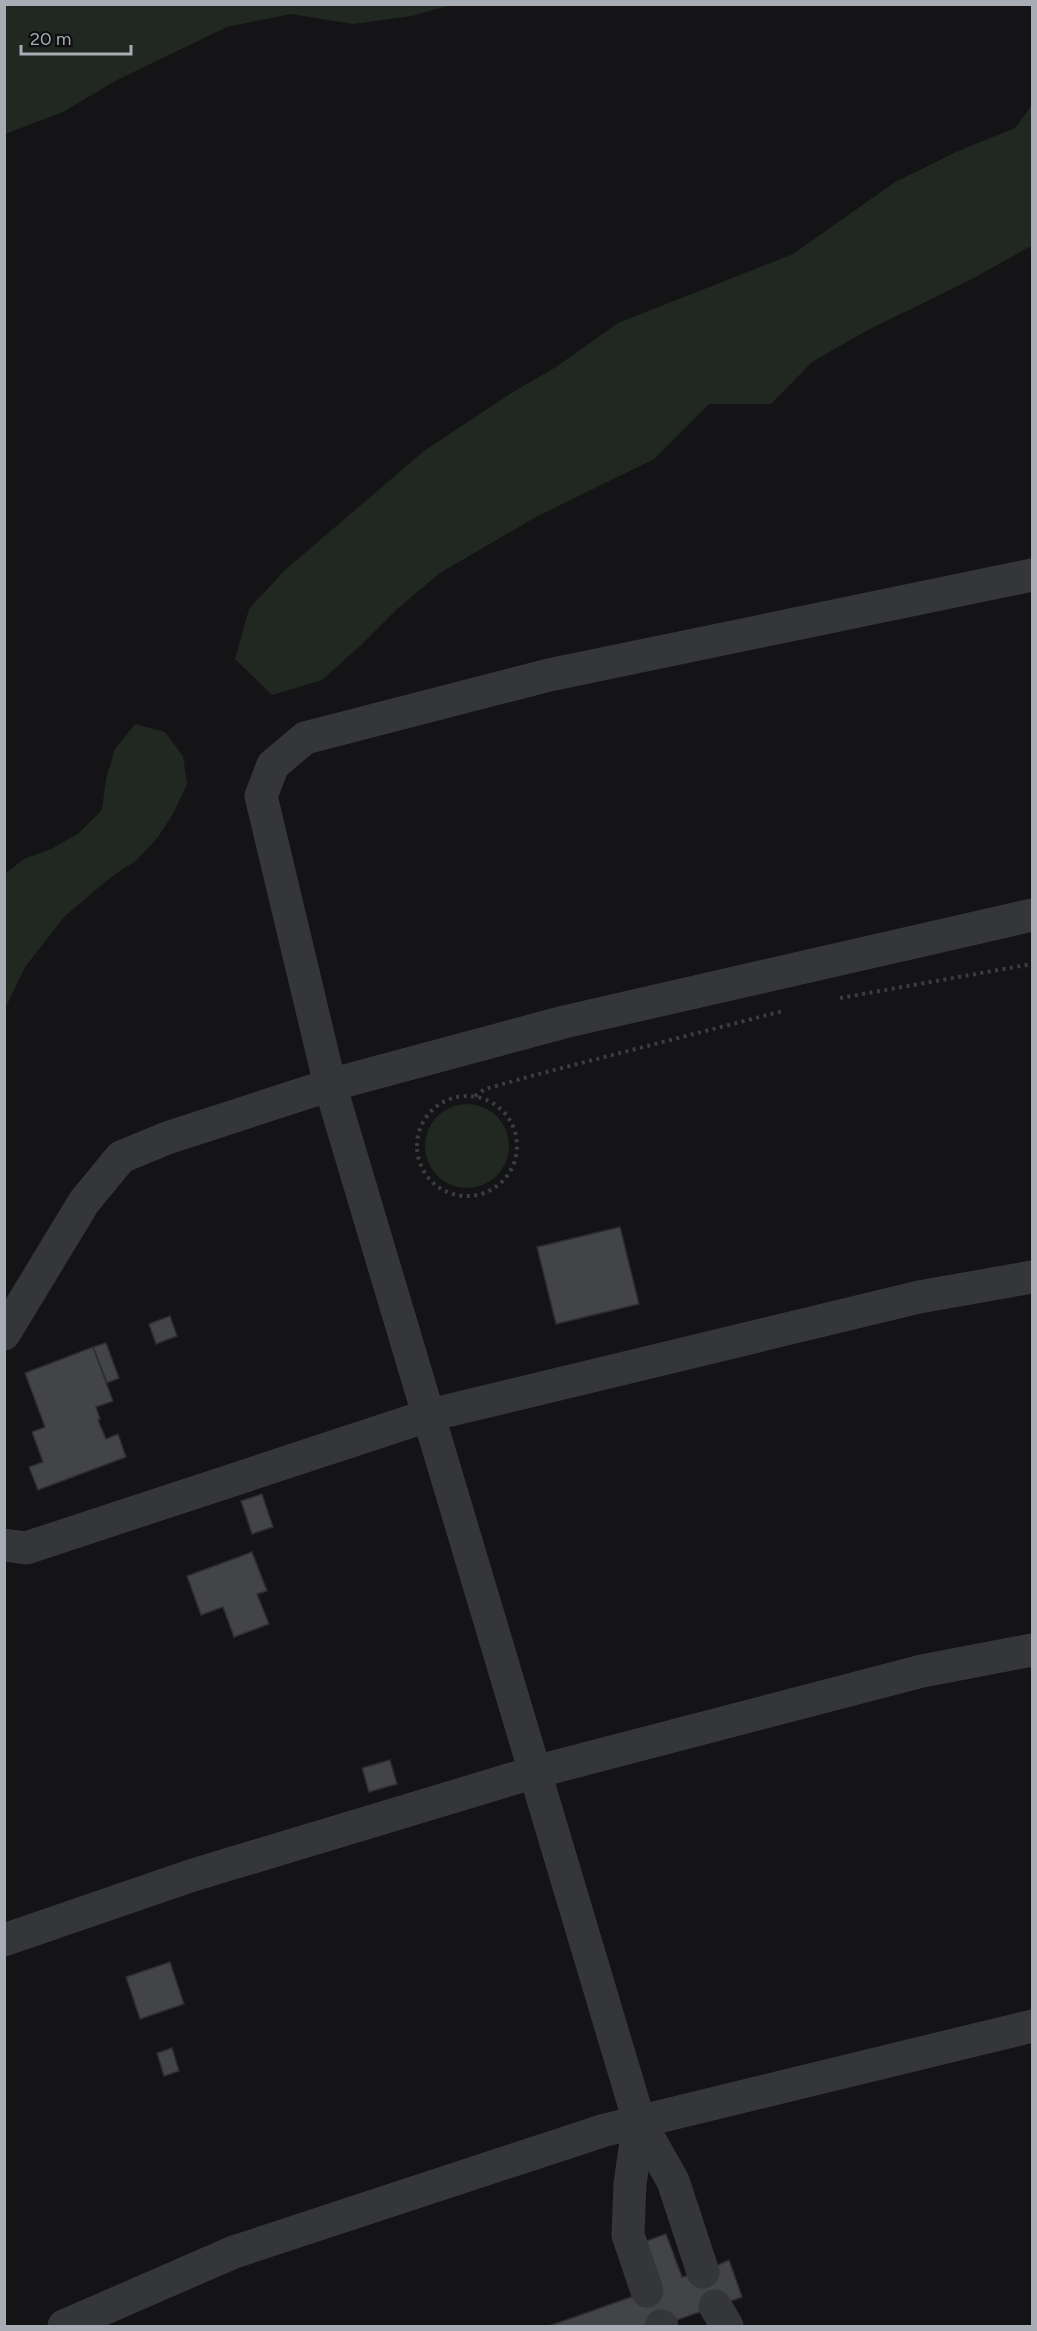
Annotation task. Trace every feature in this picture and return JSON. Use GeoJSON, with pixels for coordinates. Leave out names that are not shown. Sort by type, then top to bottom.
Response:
{"type":"FeatureCollection","features":[{"type":"Feature","properties":{"kind":"street"},"geometry":{"type":"LineString","coordinates":[[703,2272],[673,2181],[639,2121],[330,1085],[261,796],[273,765],[305,738],[549,675],[1032,575]]}},
{"type":"Feature","properties":{"kind":"street"},"geometry":{"type":"LineString","coordinates":[[4,1334],[84,1202],[121,1157],[167,1138],[330,1085],[564,1022],[1032,915]]}},
{"type":"Feature","properties":{"kind":"street"},"geometry":{"type":"LineString","coordinates":[[4,1545],[26,1548],[430,1415],[919,1296],[1032,1276]]}},
{"type":"Feature","properties":{"kind":"street"},"geometry":{"type":"LineString","coordinates":[[4,1940],[190,1876],[535,1772],[922,1671],[1032,1650]]}},
{"type":"Feature","properties":{"kind":"street"},"geometry":{"type":"LineString","coordinates":[[64,2326],[234,2252],[605,2130],[1032,2026]]}},
{"type":"Feature","properties":{"kind":"street"},"geometry":{"type":"LineString","coordinates":[[639,2121],[632,2165],[628,2235],[647,2291]]}},
{"type":"Feature","properties":{"kind":"path"},"geometry":{"type":"LineString","coordinates":[[832,999],[1032,964]]}},
{"type":"Feature","properties":{"kind":"path"},"geometry":{"type":"LineString","coordinates":[[475,1096],[490,1101],[511,1121],[517,1150],[513,1164],[505,1178],[492,1189],[478,1195],[462,1196],[446,1192],[432,1182],[423,1170],[417,1154],[417,1138],[422,1123],[431,1110],[444,1100],[459,1096],[475,1096],[485,1089],[531,1076],[786,1010]]}},
{"type":"Feature","properties":{"kind":"shaded area"},"geometry":{"type":"Polygon","coordinates":[[[5,4],[450,5],[412,16],[353,24],[291,14],[227,27],[117,80],[63,112],[5,134],[5,4]]]}},
{"type":"Feature","properties":{"kind":"shaded area"},"geometry":{"type":"Polygon","coordinates":[[[1032,105],[1032,248],[1029,247],[972,279],[866,331],[812,362],[771,404],[709,404],[654,459],[534,518],[440,573],[397,609],[322,680],[272,695],[235,659],[249,609],[285,570],[424,451],[513,392],[556,367],[618,323],[793,254],[895,182],[956,152],[1015,128],[1032,105]]]}},
{"type":"Feature","properties":{"kind":"shaded area"},"geometry":{"type":"Polygon","coordinates":[[[135,724],[165,732],[183,756],[187,784],[174,812],[158,837],[137,860],[111,877],[65,916],[25,967],[5,1009],[5,874],[24,859],[51,849],[79,833],[102,810],[106,779],[115,749],[135,724]]]}},
{"type":"Feature","properties":{"kind":"shaded area"},"geometry":{"type":"Polygon","coordinates":[[[467,1104],[483,1107],[497,1116],[506,1130],[509,1146],[506,1162],[497,1176],[483,1185],[467,1188],[451,1185],[437,1176],[428,1162],[425,1146],[428,1130],[437,1116],[451,1107],[467,1104]]]}},
{"type":"Feature","properties":{"kind":"building"},"geometry":{"type":"Polygon","coordinates":[[[620,1227],[639,1304],[556,1324],[537,1247],[620,1227]]]}},
{"type":"Feature","properties":{"kind":"building"},"geometry":{"type":"Polygon","coordinates":[[[170,1316],[177,1336],[156,1344],[149,1324],[170,1316]]]}},
{"type":"Feature","properties":{"kind":"building"},"geometry":{"type":"Polygon","coordinates":[[[106,1343],[119,1378],[107,1383],[93,1347],[106,1343]]]}},
{"type":"Feature","properties":{"kind":"building"},"geometry":{"type":"Polygon","coordinates":[[[93,1347],[113,1401],[96,1407],[100,1419],[98,1420],[106,1439],[118,1434],[126,1457],[38,1490],[29,1467],[43,1462],[32,1432],[45,1427],[25,1373],[93,1347]]]}},
{"type":"Feature","properties":{"kind":"building"},"geometry":{"type":"Polygon","coordinates":[[[262,1494],[273,1527],[252,1534],[241,1501],[262,1494]]]}},
{"type":"Feature","properties":{"kind":"building"},"geometry":{"type":"Polygon","coordinates":[[[252,1552],[267,1591],[257,1594],[269,1624],[234,1637],[223,1607],[201,1615],[187,1576],[252,1552]]]}},
{"type":"Feature","properties":{"kind":"building"},"geometry":{"type":"Polygon","coordinates":[[[390,1760],[397,1784],[369,1792],[362,1768],[390,1760]]]}},
{"type":"Feature","properties":{"kind":"building"},"geometry":{"type":"Polygon","coordinates":[[[170,1962],[184,2004],[140,2019],[126,1977],[170,1962]]]}},
{"type":"Feature","properties":{"kind":"building"},"geometry":{"type":"Polygon","coordinates":[[[172,2048],[179,2071],[164,2076],[157,2053],[172,2048]]]}},
{"type":"Feature","properties":{"kind":"building"},"geometry":{"type":"Polygon","coordinates":[[[666,2234],[682,2277],[703,2272],[729,2260],[742,2297],[660,2326],[549,2326],[651,2290],[635,2245],[666,2234]]]}}]}
